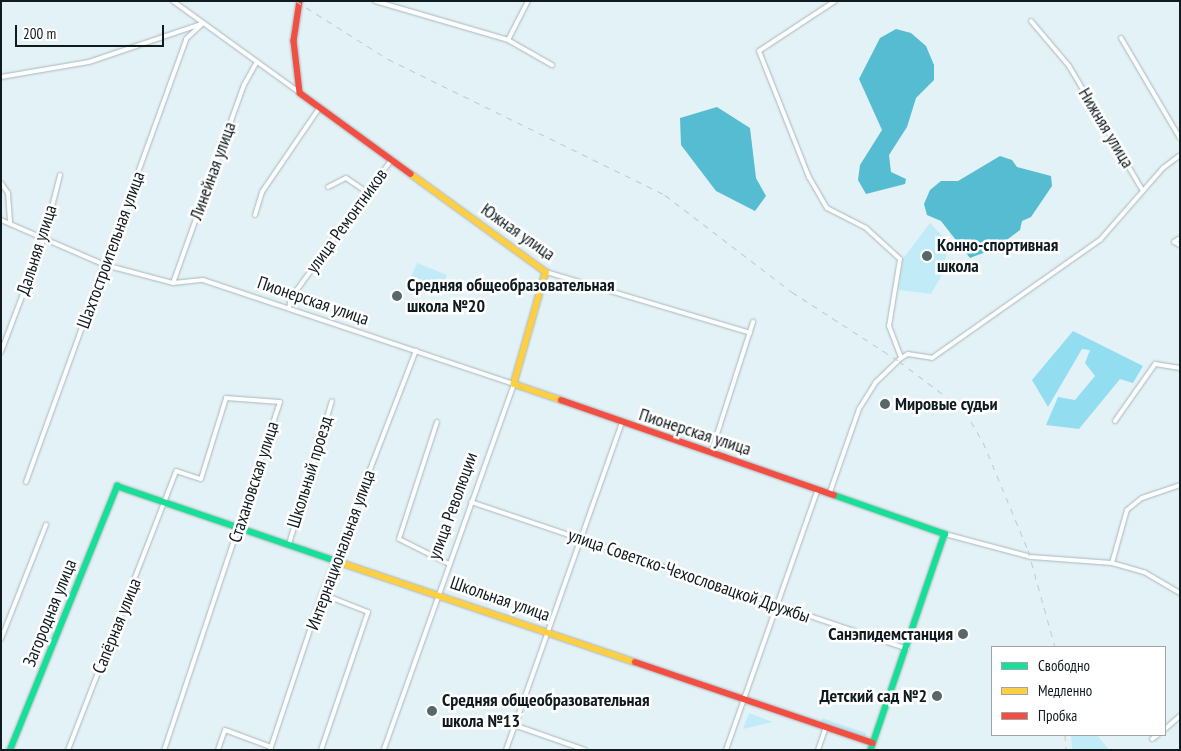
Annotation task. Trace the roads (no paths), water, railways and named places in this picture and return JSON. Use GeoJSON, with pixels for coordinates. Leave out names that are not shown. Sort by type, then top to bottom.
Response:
{"type":"FeatureCollection","features":[{"type":"Feature","properties":{"kind":"street"},"geometry":{"type":"LineString","coordinates":[[173,1],[300,93]]}},
{"type":"Feature","properties":{"kind":"street"},"geometry":{"type":"LineString","coordinates":[[300,1],[294,41],[300,93]]}},
{"type":"Feature","properties":{"kind":"street"},"geometry":{"type":"LineString","coordinates":[[375,1],[508,40],[552,65]]}},
{"type":"Feature","properties":{"kind":"street"},"geometry":{"type":"LineString","coordinates":[[508,40],[528,1]]}},
{"type":"Feature","properties":{"kind":"street"},"geometry":{"type":"LineString","coordinates":[[835,1],[759,51],[809,177],[828,208],[866,228],[900,258],[889,326],[900,359]]}},
{"type":"Feature","properties":{"kind":"street","name":"Нижняя улица"},"geometry":{"type":"LineString","coordinates":[[1031,21],[1069,66],[1143,191]]}},
{"type":"Feature","properties":{"kind":"street"},"geometry":{"type":"LineString","coordinates":[[1,77],[89,62],[203,23]]}},
{"type":"Feature","properties":{"kind":"street","name":"Шахтостроительная улица"},"geometry":{"type":"LineString","coordinates":[[26,482],[186,39],[203,23]]}},
{"type":"Feature","properties":{"kind":"street"},"geometry":{"type":"LineString","coordinates":[[1121,38],[1180,138]]}},
{"type":"Feature","properties":{"kind":"street","name":"Линейная улица"},"geometry":{"type":"LineString","coordinates":[[173,283],[244,85],[257,62]]}},
{"type":"Feature","properties":{"kind":"street","name":"Южная улица"},"geometry":{"type":"LineString","coordinates":[[300,93],[546,272],[750,333]]}},
{"type":"Feature","properties":{"kind":"street"},"geometry":{"type":"LineString","coordinates":[[255,215],[262,192],[320,107]]}},
{"type":"Feature","properties":{"kind":"street"},"geometry":{"type":"LineString","coordinates":[[830,492],[859,409],[875,384],[900,359],[908,354],[932,358],[1100,240],[1143,191],[1180,156]]}},
{"type":"Feature","properties":{"kind":"street","name":"улица Ремонтников"},"geometry":{"type":"LineString","coordinates":[[289,308],[291,298],[392,159]]}},
{"type":"Feature","properties":{"kind":"street","name":"Дальняя улица"},"geometry":{"type":"LineString","coordinates":[[1,352],[44,238],[60,175]]}},
{"type":"Feature","properties":{"kind":"street"},"geometry":{"type":"LineString","coordinates":[[328,187],[346,178],[368,193]]}},
{"type":"Feature","properties":{"kind":"street"},"geometry":{"type":"LineString","coordinates":[[1,183],[8,193],[10,224]]}},
{"type":"Feature","properties":{"kind":"street"},"geometry":{"type":"LineString","coordinates":[[1,220],[105,265],[173,283]]}},
{"type":"Feature","properties":{"kind":"street"},"geometry":{"type":"LineString","coordinates":[[1180,238],[1174,242],[1180,245]]}},
{"type":"Feature","properties":{"kind":"street","name":"улица Революции"},"geometry":{"type":"LineString","coordinates":[[384,750],[514,384],[546,272]]}},
{"type":"Feature","properties":{"kind":"street","name":"Пионерская улица"},"geometry":{"type":"LineString","coordinates":[[173,283],[203,280],[830,492],[945,534],[1031,558],[1112,563],[1144,572],[1180,593]]}},
{"type":"Feature","properties":{"kind":"street"},"geometry":{"type":"LineString","coordinates":[[711,453],[753,322]]}},
{"type":"Feature","properties":{"kind":"street","name":"Интернациональная улица"},"geometry":{"type":"LineString","coordinates":[[271,748],[322,594],[416,351]]}},
{"type":"Feature","properties":{"kind":"street"},"geometry":{"type":"LineString","coordinates":[[1115,421],[1155,364],[1180,368]]}},
{"type":"Feature","properties":{"kind":"street","name":"Стахановская улица"},"geometry":{"type":"LineString","coordinates":[[164,750],[280,402],[226,398],[201,479],[176,471],[166,502]]}},
{"type":"Feature","properties":{"kind":"street","name":"Школьный проезд"},"geometry":{"type":"LineString","coordinates":[[289,544],[332,401]]}},
{"type":"Feature","properties":{"kind":"street"},"geometry":{"type":"LineString","coordinates":[[437,422],[399,539],[449,564]]}},
{"type":"Feature","properties":{"kind":"street"},"geometry":{"type":"LineString","coordinates":[[506,750],[579,539],[622,423]]}},
{"type":"Feature","properties":{"kind":"street"},"geometry":{"type":"LineString","coordinates":[[1112,563],[1127,510],[1142,498],[1180,485]]}},
{"type":"Feature","properties":{"kind":"street","name":"Школьная улица"},"geometry":{"type":"LineString","coordinates":[[116,486],[745,699],[826,727],[872,746]]}},
{"type":"Feature","properties":{"kind":"street","name":"Загородная улица"},"geometry":{"type":"LineString","coordinates":[[10,750],[116,486]]}},
{"type":"Feature","properties":{"kind":"street"},"geometry":{"type":"LineString","coordinates":[[726,750],[818,489]]}},
{"type":"Feature","properties":{"kind":"street","name":"Сапёрная улица"},"geometry":{"type":"LineString","coordinates":[[68,750],[166,502]]}},
{"type":"Feature","properties":{"kind":"street","name":"улица Советско-Чехословацкой Дружбы"},"geometry":{"type":"LineString","coordinates":[[471,502],[907,648]]}},
{"type":"Feature","properties":{"kind":"street"},"geometry":{"type":"LineString","coordinates":[[1,639],[46,525]]}},
{"type":"Feature","properties":{"kind":"street"},"geometry":{"type":"LineString","coordinates":[[872,746],[945,534]]}},
{"type":"Feature","properties":{"kind":"street"},"geometry":{"type":"LineString","coordinates":[[321,750],[368,612],[322,594]]}},
{"type":"Feature","properties":{"kind":"street"},"geometry":{"type":"LineString","coordinates":[[1166,728],[1180,716]]}},
{"type":"Feature","properties":{"kind":"street"},"geometry":{"type":"LineString","coordinates":[[514,726],[585,750]]}},
{"type":"Feature","properties":{"kind":"street"},"geometry":{"type":"LineString","coordinates":[[818,750],[826,727]]}},
{"type":"Feature","properties":{"kind":"street"},"geometry":{"type":"LineString","coordinates":[[218,750],[225,730],[271,748]]}},
{"type":"Feature","properties":{"kind":"street"},"geometry":{"type":"LineString","coordinates":[[1152,739],[1156,736]]}},
{"type":"Feature","properties":{"kind":"railway"},"geometry":{"type":"LineString","coordinates":[[296,1],[388,59],[665,195],[792,292],[899,361],[965,411],[983,442],[1028,550],[1055,646]]}},
{"type":"Feature","properties":{"kind":"railway"},"geometry":{"type":"LineString","coordinates":[[1065,736],[1066,750]]}},
{"type":"Feature","properties":{"kind":"place","name":"Конно-спортивная школа"},"geometry":{"type":"Point","coordinates":[927,256]}},
{"type":"Feature","properties":{"kind":"place","name":"Средняя общеобразовательная школа №20"},"geometry":{"type":"Point","coordinates":[397,296]}},
{"type":"Feature","properties":{"kind":"place","name":"Мировые судьи"},"geometry":{"type":"Point","coordinates":[885,404]}},
{"type":"Feature","properties":{"kind":"place","name":"Санэпидемстанция"},"geometry":{"type":"Point","coordinates":[963,634]}},
{"type":"Feature","properties":{"kind":"place","name":"Детский сад №2"},"geometry":{"type":"Point","coordinates":[937,696]}},
{"type":"Feature","properties":{"kind":"place","name":"Средняя общеобразовательная школа №13"},"geometry":{"type":"Point","coordinates":[432,711]}}]}
